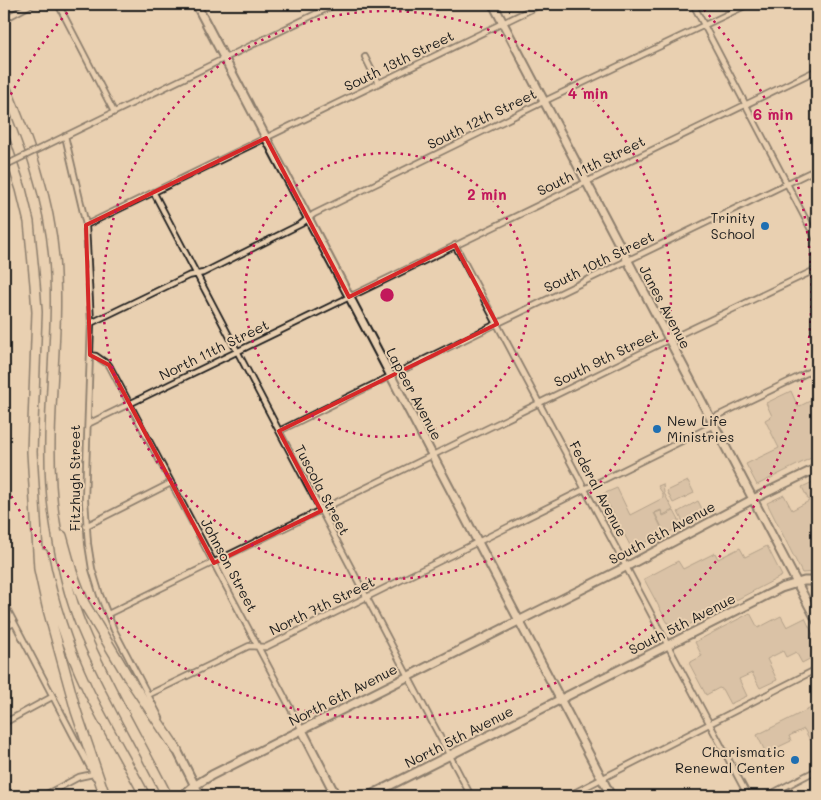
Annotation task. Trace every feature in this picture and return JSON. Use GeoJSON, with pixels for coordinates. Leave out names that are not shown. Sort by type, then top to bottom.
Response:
{"type":"FeatureCollection","features":[{"type":"Feature","properties":{"kind":"highway"},"geometry":{"type":"LineString","coordinates":[[4,84],[17,114],[42,190],[54,258],[51,442],[54,520],[61,560],[81,626],[103,676],[167,796]]}},
{"type":"Feature","properties":{"kind":"highway"},"geometry":{"type":"LineString","coordinates":[[4,138],[21,189],[29,222],[35,284],[37,312],[32,452],[39,569],[47,606],[76,710],[105,796]]}},
{"type":"Feature","properties":{"kind":"highway"},"geometry":{"type":"LineString","coordinates":[[53,502],[72,572],[84,603],[128,676],[177,750]]}},
{"type":"Feature","properties":{"kind":"highway"},"geometry":{"type":"LineString","coordinates":[[36,524],[45,566],[70,648],[87,688],[145,796]]}},
{"type":"Feature","properties":{"kind":"street"},"geometry":{"type":"LineString","coordinates":[[10,16],[32,4]]}},
{"type":"Feature","properties":{"kind":"street"},"geometry":{"type":"LineString","coordinates":[[58,4],[114,112]]}},
{"type":"Feature","properties":{"kind":"street","name":"Lapeer Avenue"},"geometry":{"type":"LineString","coordinates":[[196,4],[611,796]]}},
{"type":"Feature","properties":{"kind":"street"},"geometry":{"type":"LineString","coordinates":[[4,166],[336,4]]}},
{"type":"Feature","properties":{"kind":"street","name":"Janes Avenue"},"geometry":{"type":"LineString","coordinates":[[493,4],[817,621]]}},
{"type":"Feature","properties":{"kind":"street","name":"South 13th Street"},"geometry":{"type":"LineString","coordinates":[[86,225],[542,4]]}},
{"type":"Feature","properties":{"kind":"street"},"geometry":{"type":"LineString","coordinates":[[693,4],[817,241]]}},
{"type":"Feature","properties":{"kind":"street","name":"South 12th Street"},"geometry":{"type":"LineString","coordinates":[[91,323],[188,276],[203,273],[309,220],[314,214],[749,4]]}},
{"type":"Feature","properties":{"kind":"street"},"geometry":{"type":"LineString","coordinates":[[365,57],[378,83]]}},
{"type":"Feature","properties":{"kind":"street","name":"South 11th Street"},"geometry":{"type":"LineString","coordinates":[[349,297],[817,70]]}},
{"type":"Feature","properties":{"kind":"street","name":"Fitzhugh Street"},"geometry":{"type":"LineString","coordinates":[[65,136],[86,225],[91,323],[85,500],[86,526],[92,569],[114,630],[200,796]]}},
{"type":"Feature","properties":{"kind":"street","name":"South 10th Street"},"geometry":{"type":"LineString","coordinates":[[279,431],[817,170]]}},
{"type":"Feature","properties":{"kind":"street","name":"Tuscola Street"},"geometry":{"type":"LineString","coordinates":[[154,193],[471,796]]}},
{"type":"Feature","properties":{"kind":"street","name":"Federal Avenue"},"geometry":{"type":"LineString","coordinates":[[455,245],[748,796]]}},
{"type":"Feature","properties":{"kind":"street","name":"South 9th Street"},"geometry":{"type":"LineString","coordinates":[[108,614],[817,269]]}},
{"type":"Feature","properties":{"kind":"street","name":"North 11th Street"},"geometry":{"type":"LineString","coordinates":[[88,424],[349,297]]}},
{"type":"Feature","properties":{"kind":"street","name":"Johnson Street"},"geometry":{"type":"LineString","coordinates":[[90,355],[96,356],[110,365],[336,796]]}},
{"type":"Feature","properties":{"kind":"street","name":"North 7th Street"},"geometry":{"type":"LineString","coordinates":[[148,695],[249,646],[266,647],[585,489],[817,368]]}},
{"type":"Feature","properties":{"kind":"street","name":"South 6th Avenue"},"geometry":{"type":"LineString","coordinates":[[519,621],[759,496],[817,468]]}},
{"type":"Feature","properties":{"kind":"street"},"geometry":{"type":"LineString","coordinates":[[86,526],[171,483]]}},
{"type":"Feature","properties":{"kind":"street","name":"South 5th Avenue"},"geometry":{"type":"LineString","coordinates":[[561,700],[781,588],[798,583],[817,581]]}},
{"type":"Feature","properties":{"kind":"street"},"geometry":{"type":"LineString","coordinates":[[4,603],[105,796]]}},
{"type":"Feature","properties":{"kind":"street","name":"North 6th Avenue"},"geometry":{"type":"LineString","coordinates":[[182,796],[212,775],[519,621]]}},
{"type":"Feature","properties":{"kind":"street"},"geometry":{"type":"LineString","coordinates":[[4,628],[14,623]]}},
{"type":"Feature","properties":{"kind":"street"},"geometry":{"type":"LineString","coordinates":[[568,796],[817,669]]}},
{"type":"Feature","properties":{"kind":"street"},"geometry":{"type":"LineString","coordinates":[[4,723],[52,697]]}},
{"type":"Feature","properties":{"kind":"street","name":"North 5th Avenue"},"geometry":{"type":"LineString","coordinates":[[369,796],[561,700]]}},
{"type":"Feature","properties":{"kind":"street"},"geometry":{"type":"LineString","coordinates":[[767,796],[817,770]]}},
{"type":"Feature","properties":{"kind":"street"},"geometry":{"type":"LineString","coordinates":[[42,796],[79,778],[93,774]]}},
{"type":"Feature","properties":{"kind":"highlighted area"},"geometry":{"type":"Polygon","coordinates":[[[266,138],[349,297],[455,245],[497,324],[279,431],[321,511],[214,563],[109,365],[90,355],[86,225],[266,138]]]}},
{"type":"Feature","properties":{"kind":"shaded area"},"geometry":{"type":"Polygon","coordinates":[[[791,391],[798,407],[812,400],[814,403],[817,402],[817,455],[757,485],[746,464],[779,448],[765,420],[772,416],[766,403],[791,391]]]}},
{"type":"Feature","properties":{"kind":"shaded area"},"geometry":{"type":"Polygon","coordinates":[[[817,480],[817,572],[802,573],[767,503],[784,495],[792,510],[809,501],[802,487],[817,480]]]}},
{"type":"Feature","properties":{"kind":"shaded area"},"geometry":{"type":"Polygon","coordinates":[[[688,481],[694,493],[673,503],[667,491],[688,481]]]}},
{"type":"Feature","properties":{"kind":"shaded area"},"geometry":{"type":"Polygon","coordinates":[[[663,484],[664,493],[673,510],[663,515],[661,510],[654,513],[664,533],[632,549],[603,494],[617,488],[630,515],[663,498],[663,494],[658,486],[663,484]]]}},
{"type":"Feature","properties":{"kind":"shaded area"},"geometry":{"type":"Polygon","coordinates":[[[698,501],[704,513],[684,524],[678,512],[698,501]]]}},
{"type":"Feature","properties":{"kind":"shaded area"},"geometry":{"type":"Polygon","coordinates":[[[661,511],[663,516],[674,511],[682,526],[665,534],[655,513],[661,511]]]}},
{"type":"Feature","properties":{"kind":"shaded area"},"geometry":{"type":"Polygon","coordinates":[[[767,546],[782,576],[673,633],[644,579],[678,561],[683,569],[715,553],[718,559],[740,548],[745,557],[767,546]]]}},
{"type":"Feature","properties":{"kind":"shaded area"},"geometry":{"type":"Polygon","coordinates":[[[750,613],[758,628],[781,616],[787,627],[805,618],[817,643],[817,655],[802,663],[796,652],[786,657],[783,651],[767,659],[777,680],[760,688],[752,673],[739,679],[747,696],[730,704],[722,689],[719,688],[706,695],[689,663],[702,656],[695,642],[750,613]]]}},
{"type":"Feature","properties":{"kind":"shaded area"},"geometry":{"type":"Polygon","coordinates":[[[817,705],[817,736],[810,740],[804,729],[789,736],[791,741],[766,753],[757,735],[817,705]]]}},
{"type":"Feature","properties":{"kind":"place","name":"Trinity School"},"geometry":{"type":"Point","coordinates":[765,226]}},
{"type":"Feature","properties":{"kind":"place","name":"New Life Ministries"},"geometry":{"type":"Point","coordinates":[657,429]}},
{"type":"Feature","properties":{"kind":"place","name":"Charismatic Renewal Center"},"geometry":{"type":"Point","coordinates":[795,760]}}]}
